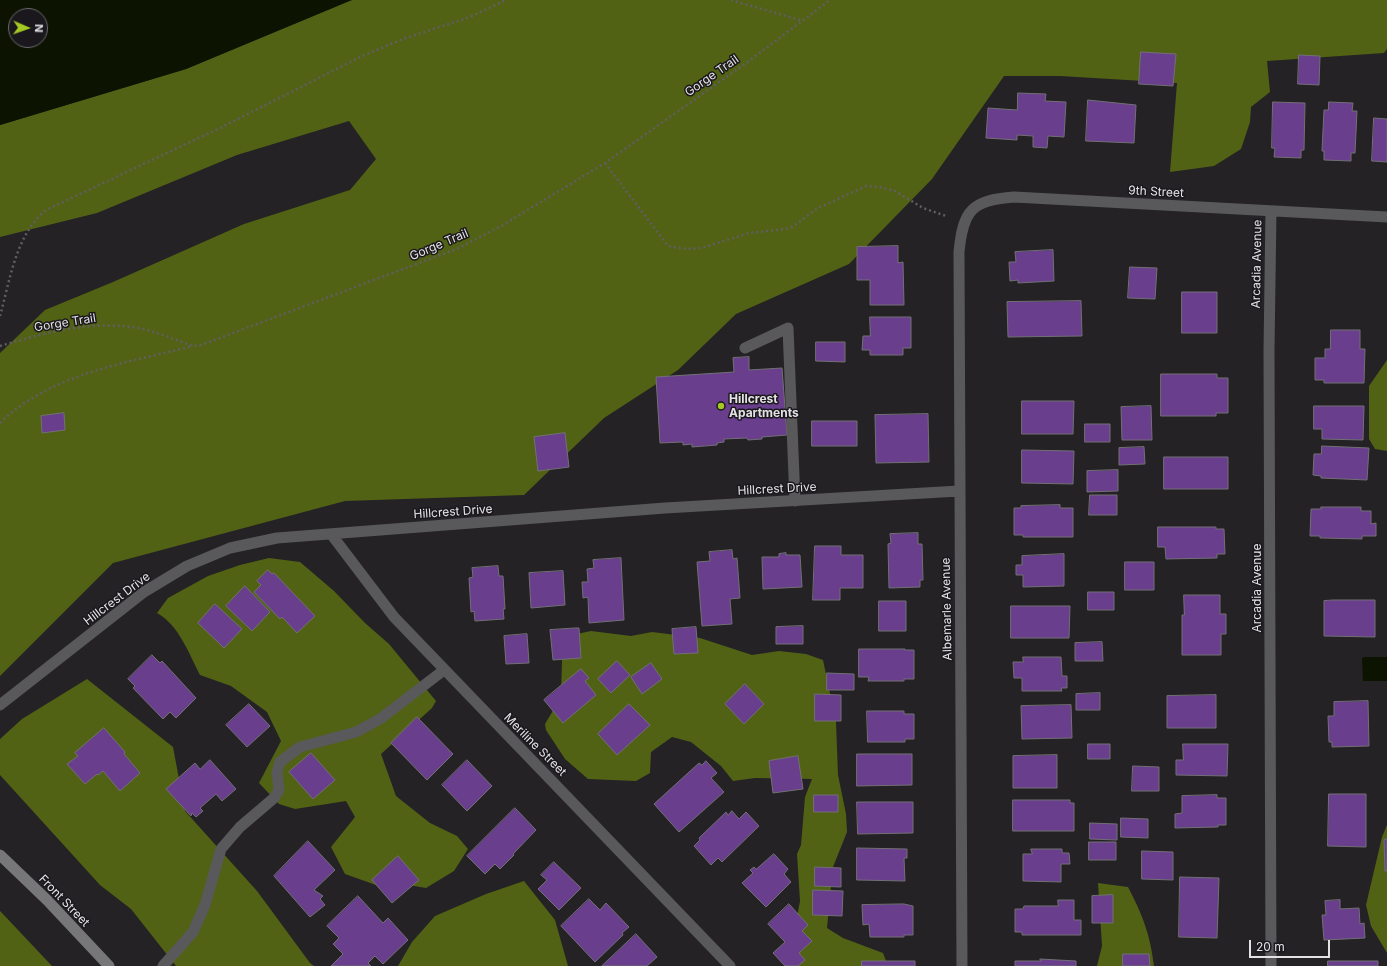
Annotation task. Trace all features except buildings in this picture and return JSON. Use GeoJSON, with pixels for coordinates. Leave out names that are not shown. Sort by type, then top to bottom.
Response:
{"type":"FeatureCollection","features":[{"type":"Feature","properties":{"kind":"main road","name":"Front Street"},"geometry":{"type":"LineString","coordinates":[[0,855],[47,900],[109,966]]}},
{"type":"Feature","properties":{"kind":"street","name":"9th Street"},"geometry":{"type":"LineString","coordinates":[[959,252],[964,221],[977,205],[994,198],[1014,197],[1387,217]]}},
{"type":"Feature","properties":{"kind":"street","name":"Arcadia Avenue"},"geometry":{"type":"LineString","coordinates":[[1271,211],[1269,350],[1271,966]]}},
{"type":"Feature","properties":{"kind":"street","name":"Albemarle Avenue"},"geometry":{"type":"LineString","coordinates":[[959,252],[962,966]]}},
{"type":"Feature","properties":{"kind":"street"},"geometry":{"type":"LineString","coordinates":[[745,348],[788,328],[795,501]]}},
{"type":"Feature","properties":{"kind":"street","name":"Hillcrest Drive"},"geometry":{"type":"LineString","coordinates":[[0,705],[144,592],[187,566],[237,547],[278,538],[665,508],[959,491]]}},
{"type":"Feature","properties":{"kind":"street","name":"Meriline Street"},"geometry":{"type":"LineString","coordinates":[[332,534],[394,617],[730,966]]}},
{"type":"Feature","properties":{"kind":"street"},"geometry":{"type":"LineString","coordinates":[[163,966],[193,932],[205,905],[221,849],[240,827],[274,798],[279,790],[277,772],[280,762],[300,747],[356,732],[380,718],[444,670]]}},
{"type":"Feature","properties":{"kind":"path"},"geometry":{"type":"LineString","coordinates":[[0,316],[15,261],[28,229],[36,218],[46,210],[222,126],[360,57],[403,39],[470,17],[506,0]]}},
{"type":"Feature","properties":{"kind":"path"},"geometry":{"type":"LineString","coordinates":[[732,0],[803,21]]}},
{"type":"Feature","properties":{"kind":"path","name":"Gorge Trail"},"geometry":{"type":"LineString","coordinates":[[0,346],[36,336],[97,326],[139,328],[193,346],[201,345],[459,248],[503,225],[605,163],[830,0]]}},
{"type":"Feature","properties":{"kind":"path"},"geometry":{"type":"LineString","coordinates":[[605,163],[668,246],[676,249],[702,248],[749,233],[792,227],[818,208],[866,186],[879,187],[895,191],[923,208],[964,221]]}},
{"type":"Feature","properties":{"kind":"path"},"geometry":{"type":"LineString","coordinates":[[0,423],[13,410],[48,388],[86,374],[193,346]]}},
{"type":"Feature","properties":{"kind":"green space"},"geometry":{"type":"Polygon","coordinates":[[[351,0],[1387,0],[1387,49],[1384,53],[1267,61],[1270,92],[1251,107],[1250,122],[1241,149],[1214,166],[1170,172],[1177,83],[1060,76],[1004,76],[932,179],[849,264],[736,314],[678,370],[604,418],[524,495],[345,501],[113,563],[0,676],[0,353],[45,310],[113,282],[244,224],[350,190],[376,159],[349,121],[237,155],[97,213],[0,237],[0,125],[186,69],[351,0]]]}},
{"type":"Feature","properties":{"kind":"green space"},"geometry":{"type":"Polygon","coordinates":[[[1387,360],[1387,451],[1375,449],[1369,439],[1369,386],[1387,360]]]}},
{"type":"Feature","properties":{"kind":"green space"},"geometry":{"type":"Polygon","coordinates":[[[269,558],[300,562],[334,591],[365,623],[389,644],[436,701],[432,708],[381,754],[396,796],[430,823],[457,836],[468,849],[454,871],[426,888],[402,884],[376,885],[345,874],[331,847],[355,817],[346,801],[295,809],[279,804],[259,783],[281,741],[267,712],[231,686],[200,675],[177,632],[165,618],[157,613],[168,598],[208,576],[240,565],[269,558]]]}},
{"type":"Feature","properties":{"kind":"green space"},"geometry":{"type":"Polygon","coordinates":[[[591,631],[631,636],[652,632],[700,638],[752,655],[779,651],[806,654],[823,660],[836,722],[838,775],[846,814],[847,832],[833,867],[827,928],[843,938],[883,953],[888,966],[788,966],[800,901],[797,854],[801,845],[805,797],[812,779],[755,778],[733,781],[721,766],[691,742],[672,737],[651,752],[650,773],[636,781],[588,779],[565,759],[546,730],[545,724],[561,697],[562,660],[572,635],[591,631]]]}},
{"type":"Feature","properties":{"kind":"green space"},"geometry":{"type":"Polygon","coordinates":[[[87,679],[173,747],[185,811],[257,891],[310,963],[314,966],[176,966],[131,909],[100,885],[0,775],[0,739],[22,719],[87,679]]]}},
{"type":"Feature","properties":{"kind":"green space"},"geometry":{"type":"Polygon","coordinates":[[[1387,825],[1387,953],[1371,926],[1366,905],[1382,837],[1387,825]]]}},
{"type":"Feature","properties":{"kind":"green space"},"geometry":{"type":"Polygon","coordinates":[[[524,881],[555,920],[568,966],[398,966],[412,942],[435,916],[486,894],[524,881]]]}},
{"type":"Feature","properties":{"kind":"green space"},"geometry":{"type":"Polygon","coordinates":[[[1098,883],[1128,887],[1145,925],[1154,966],[1097,966],[1102,946],[1098,883]]]}},
{"type":"Feature","properties":{"kind":"green space"},"geometry":{"type":"Polygon","coordinates":[[[0,911],[2,913],[52,966],[0,966],[0,911]]]}},
{"type":"Feature","properties":{"kind":"shaded area"},"geometry":{"type":"Polygon","coordinates":[[[0,0],[352,0],[186,69],[0,125],[0,0]]]}},
{"type":"Feature","properties":{"kind":"shaded area"},"geometry":{"type":"Polygon","coordinates":[[[1387,657],[1387,681],[1363,681],[1362,658],[1387,657]]]}},
{"type":"Feature","properties":{"kind":"place","name":"Hillcrest Apartments"},"geometry":{"type":"Point","coordinates":[721,406]}}]}
